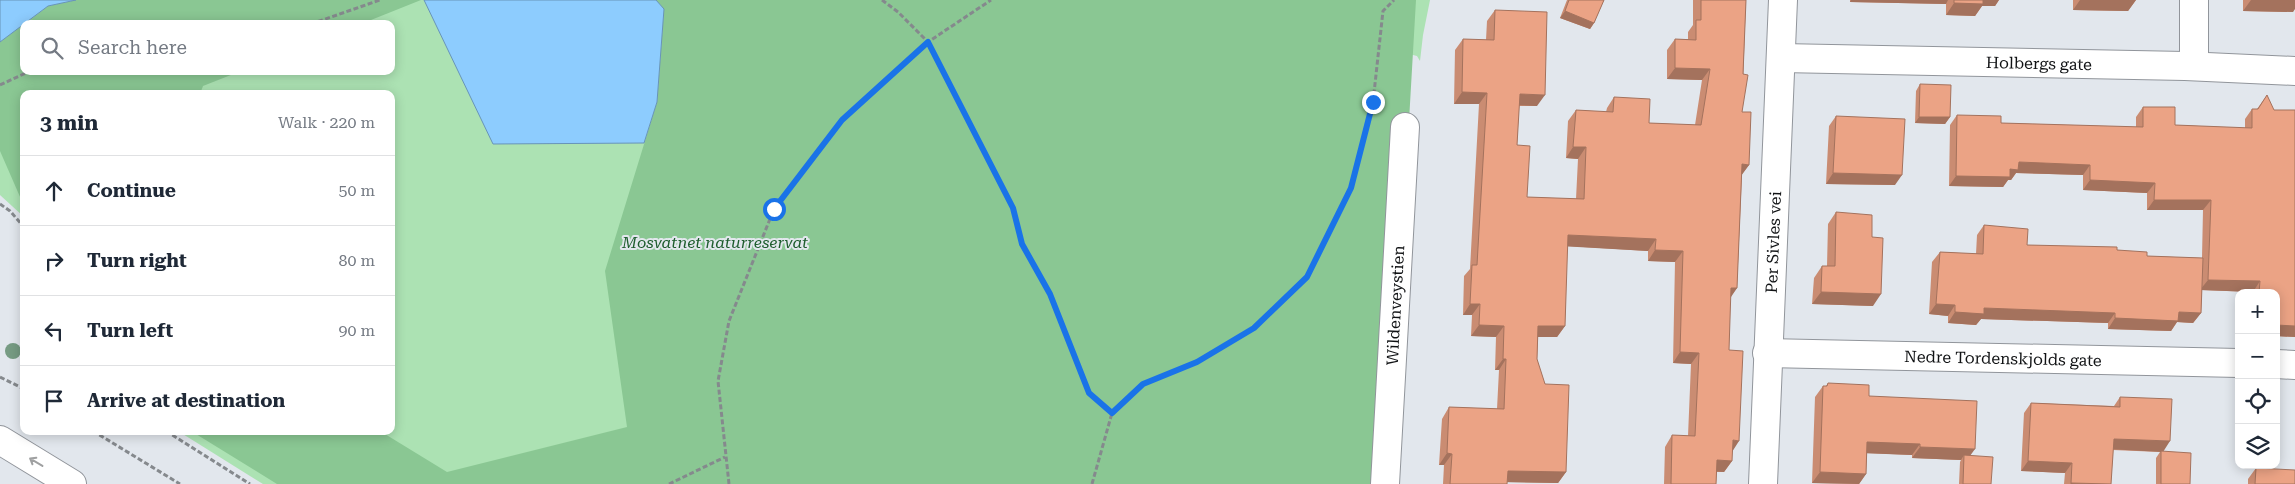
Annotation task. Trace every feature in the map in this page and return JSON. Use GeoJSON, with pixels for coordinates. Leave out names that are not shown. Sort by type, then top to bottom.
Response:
{"type":"FeatureCollection","features":[{"type":"Feature","properties":{"kind":"main road","name":"Per Sivles vei"},"geometry":{"type":"LineString","coordinates":[[1763,484],[1783,0]]}},
{"type":"Feature","properties":{"kind":"main road"},"geometry":{"type":"LineString","coordinates":[[2194,0],[2194,66]]}},
{"type":"Feature","properties":{"kind":"main road","name":"Holbergs gate"},"geometry":{"type":"LineString","coordinates":[[1782,58],[2194,66],[2295,70]]}},
{"type":"Feature","properties":{"kind":"main road","name":"Wildenveystien"},"geometry":{"type":"LineString","coordinates":[[1385,484],[1405,127]]}},
{"type":"Feature","properties":{"kind":"main road","name":"Nedre Tordenskjolds gate"},"geometry":{"type":"LineString","coordinates":[[1767,354],[2235,364]]}},
{"type":"Feature","properties":{"kind":"main road"},"geometry":{"type":"LineString","coordinates":[[2280,364],[2295,365]]}},
{"type":"Feature","properties":{"kind":"main road"},"geometry":{"type":"LineString","coordinates":[[0,440],[72,484]]}},
{"type":"Feature","properties":{"kind":"path"},"geometry":{"type":"LineString","coordinates":[[322,20],[380,0]]}},
{"type":"Feature","properties":{"kind":"path"},"geometry":{"type":"LineString","coordinates":[[882,0],[898,12],[928,42],[1013,208],[1022,244],[1050,294],[1089,393],[1112,413]]}},
{"type":"Feature","properties":{"kind":"path"},"geometry":{"type":"LineString","coordinates":[[729,484],[718,381],[729,320],[774,209],[842,120],[928,42],[991,0]]}},
{"type":"Feature","properties":{"kind":"path"},"geometry":{"type":"LineString","coordinates":[[1092,484],[1112,413],[1143,384],[1197,362],[1254,328],[1307,277],[1351,188],[1373,102],[1383,11],[1394,0]]}},
{"type":"Feature","properties":{"kind":"path"},"geometry":{"type":"LineString","coordinates":[[0,85],[21,75]]}},
{"type":"Feature","properties":{"kind":"path"},"geometry":{"type":"LineString","coordinates":[[0,204],[20,222]]}},
{"type":"Feature","properties":{"kind":"path"},"geometry":{"type":"LineString","coordinates":[[0,377],[20,387]]}},
{"type":"Feature","properties":{"kind":"path"},"geometry":{"type":"LineString","coordinates":[[100,435],[180,484]]}},
{"type":"Feature","properties":{"kind":"path"},"geometry":{"type":"LineString","coordinates":[[172,435],[250,484]]}},
{"type":"Feature","properties":{"kind":"path"},"geometry":{"type":"LineString","coordinates":[[669,484],[725,457]]}},
{"type":"Feature","properties":{"kind":"green space","name":"Mosvatnet naturreservat"},"geometry":{"type":"Polygon","coordinates":[[[0,0],[1430,0],[1420,61],[1417,56],[1409,54],[1388,484],[263,484],[184,435],[395,435],[395,90],[20,90],[20,213],[0,195],[0,0]]]}},
{"type":"Feature","properties":{"kind":"green space"},"geometry":{"type":"Polygon","coordinates":[[[76,0],[421,0],[371,20],[30,20],[48,6],[76,0]]]}},
{"type":"Feature","properties":{"kind":"green space","name":"Mosvatnet naturreservat"},"geometry":{"type":"Polygon","coordinates":[[[656,0],[1416,0],[1388,484],[277,484],[197,435],[387,435],[447,472],[627,427],[605,271],[657,102],[664,9],[656,0]]]}},
{"type":"Feature","properties":{"kind":"green space"},"geometry":{"type":"Polygon","coordinates":[[[20,27],[20,75],[231,75],[203,86],[202,90],[20,90],[20,197],[0,151],[0,42],[20,27]]]}},
{"type":"Feature","properties":{"kind":"water"},"geometry":{"type":"Polygon","coordinates":[[[0,0],[76,0],[48,6],[29,20],[20,20],[20,27],[0,42],[0,0]]]}},
{"type":"Feature","properties":{"kind":"water"},"geometry":{"type":"Polygon","coordinates":[[[424,0],[656,0],[664,9],[657,102],[644,143],[493,144],[424,0]]]}},
{"type":"Feature","properties":{"kind":"building"},"geometry":{"type":"Polygon","coordinates":[[[1569,0],[1604,0],[1594,23],[1565,11],[1569,0]]]}},
{"type":"Feature","properties":{"kind":"building"},"geometry":{"type":"Polygon","coordinates":[[[1701,0],[1746,0],[1743,74],[1748,75],[1742,112],[1751,112],[1749,165],[1742,164],[1737,288],[1731,288],[1729,350],[1743,351],[1739,441],[1733,440],[1732,461],[1717,460],[1716,484],[1671,484],[1672,435],[1695,436],[1699,353],[1680,352],[1683,251],[1655,250],[1656,239],[1568,235],[1565,326],[1538,326],[1537,359],[1545,384],[1569,385],[1566,472],[1508,471],[1507,484],[1450,484],[1452,454],[1447,453],[1449,407],[1504,409],[1506,359],[1503,359],[1504,326],[1479,325],[1480,304],[1470,304],[1472,265],[1477,265],[1487,93],[1462,92],[1463,39],[1494,40],[1495,10],[1547,12],[1545,95],[1520,94],[1517,145],[1530,146],[1527,197],[1584,199],[1586,147],[1573,147],[1576,110],[1613,112],[1614,97],[1650,99],[1649,123],[1701,125],[1710,69],[1675,68],[1675,39],[1696,40],[1696,20],[1701,20],[1701,0]]]}},
{"type":"Feature","properties":{"kind":"building"},"geometry":{"type":"Polygon","coordinates":[[[1954,0],[1983,0],[1983,4],[1954,3],[1954,0]]]}},
{"type":"Feature","properties":{"kind":"building"},"geometry":{"type":"Polygon","coordinates":[[[1920,84],[1951,85],[1950,117],[1919,117],[1920,84]]]}},
{"type":"Feature","properties":{"kind":"building"},"geometry":{"type":"Polygon","coordinates":[[[2267,95],[2274,110],[2295,110],[2295,326],[2280,325],[2280,289],[2259,289],[2260,281],[2208,280],[2211,200],[2154,200],[2155,183],[2090,180],[2090,165],[2019,162],[2018,170],[2010,169],[2010,177],[1956,176],[1957,115],[2001,116],[2001,123],[2143,127],[2143,107],[2175,107],[2175,125],[2252,128],[2252,109],[2258,109],[2267,95]]]}},
{"type":"Feature","properties":{"kind":"building"},"geometry":{"type":"Polygon","coordinates":[[[1836,116],[1905,119],[1902,175],[1833,173],[1836,116]]]}},
{"type":"Feature","properties":{"kind":"building"},"geometry":{"type":"Polygon","coordinates":[[[1836,212],[1872,215],[1872,237],[1883,238],[1881,294],[1821,292],[1822,266],[1835,266],[1836,212]]]}},
{"type":"Feature","properties":{"kind":"building"},"geometry":{"type":"Polygon","coordinates":[[[1984,225],[2028,229],[2027,245],[2117,247],[2117,250],[2147,252],[2147,256],[2203,258],[2201,313],[2179,312],[2178,321],[2115,318],[2115,313],[1984,308],[1984,314],[1955,312],[1955,305],[1936,304],[1940,252],[1983,254],[1984,225]]]}},
{"type":"Feature","properties":{"kind":"building"},"geometry":{"type":"Polygon","coordinates":[[[1828,383],[1869,385],[1869,396],[1977,401],[1975,449],[1920,447],[1920,444],[1867,442],[1866,474],[1820,472],[1823,386],[1827,386],[1828,383]]]}},
{"type":"Feature","properties":{"kind":"building"},"geometry":{"type":"Polygon","coordinates":[[[2120,397],[2172,399],[2170,441],[2114,439],[2111,484],[2071,483],[2072,463],[2028,461],[2031,403],[2120,407],[2120,397]]]}},
{"type":"Feature","properties":{"kind":"building"},"geometry":{"type":"Polygon","coordinates":[[[2161,451],[2191,453],[2190,484],[2161,484],[2161,451]]]}},
{"type":"Feature","properties":{"kind":"building"},"geometry":{"type":"Polygon","coordinates":[[[1964,455],[1993,457],[1991,484],[1963,484],[1964,455]]]}},
{"type":"Feature","properties":{"kind":"building"},"geometry":{"type":"Polygon","coordinates":[[[2256,469],[2295,470],[2295,484],[2255,484],[2256,469]]]}},
{"type":"Feature","properties":{"kind":"route"},"geometry":{"type":"LineString","coordinates":[[774,209],[842,120],[928,42],[1013,208],[1022,244],[1050,294],[1089,393],[1112,413],[1143,384],[1197,362],[1254,328],[1307,277],[1351,188],[1373,102]]}}]}
